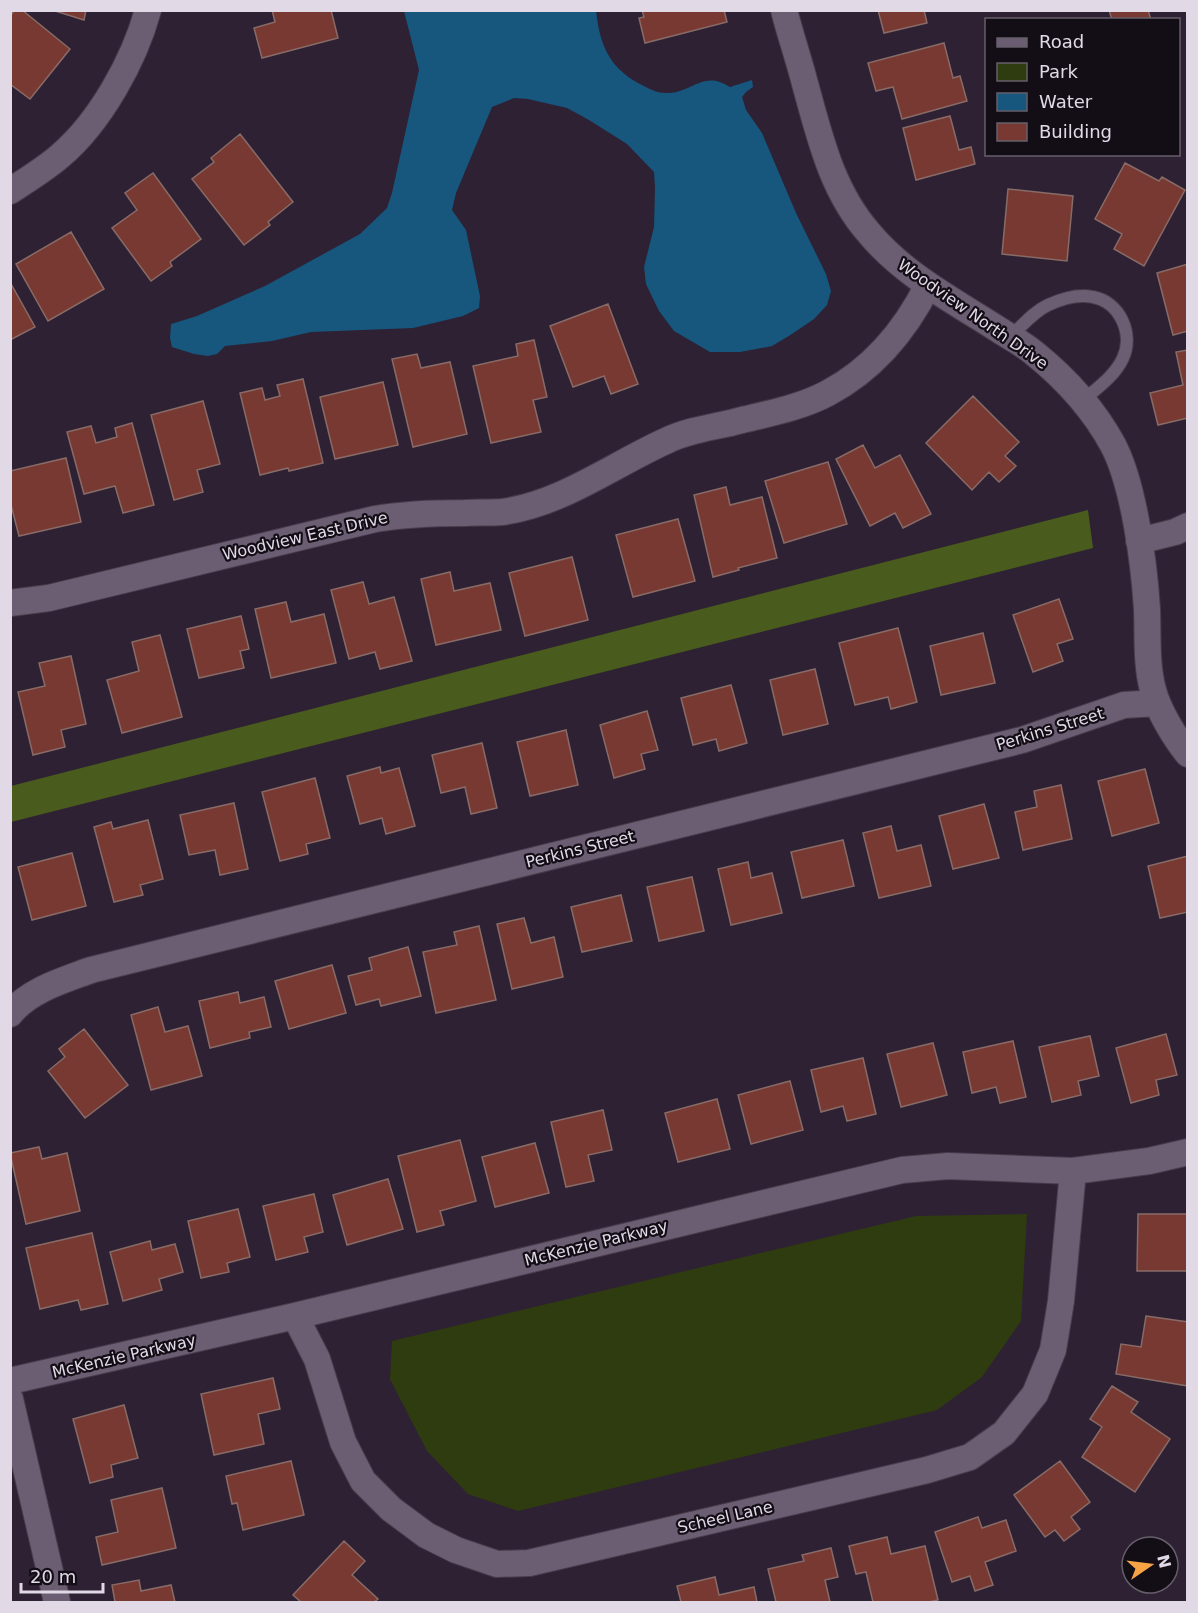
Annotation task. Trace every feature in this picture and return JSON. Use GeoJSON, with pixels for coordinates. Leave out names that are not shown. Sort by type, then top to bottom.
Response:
{"type":"FeatureCollection","features":[{"type":"Feature","properties":{"kind":"street"},"geometry":{"type":"LineString","coordinates":[[10,191],[60,156],[101,108],[131,55],[148,10]]}},
{"type":"Feature","properties":{"kind":"street","name":"Woodview North Drive"},"geometry":{"type":"LineString","coordinates":[[784,10],[821,145],[835,181],[869,234],[910,272],[928,285],[1033,352],[1062,378],[1096,417],[1114,447],[1126,479],[1139,542],[1147,608],[1148,662],[1157,703],[1188,754]]}},
{"type":"Feature","properties":{"kind":"street","name":"Woodview East Drive"},"geometry":{"type":"LineString","coordinates":[[10,603],[49,598],[401,514],[502,512],[535,504],[569,490],[669,439],[696,430],[794,407],[827,394],[853,378],[876,359],[915,312],[928,285]]}},
{"type":"Feature","properties":{"kind":"street"},"geometry":{"type":"LineString","coordinates":[[1139,542],[1183,530]]}},
{"type":"Feature","properties":{"kind":"street","name":"Perkins Street"},"geometry":{"type":"LineString","coordinates":[[10,1014],[18,1004],[50,986],[91,970],[1022,740],[1124,705],[1157,703]]}},
{"type":"Feature","properties":{"kind":"street","name":"McKenzie Parkway"},"geometry":{"type":"LineString","coordinates":[[10,1381],[295,1316],[902,1170],[948,1166],[1073,1171],[1149,1161],[1188,1152]]}},
{"type":"Feature","properties":{"kind":"street","name":"Scheel Lane"},"geometry":{"type":"LineString","coordinates":[[295,1316],[317,1359],[343,1442],[363,1481],[391,1509],[426,1535],[456,1550],[497,1564],[529,1563],[927,1470],[970,1457],[1004,1432],[1035,1394],[1053,1350],[1061,1302],[1073,1171]]}},
{"type":"Feature","properties":{"kind":"street"},"geometry":{"type":"LineString","coordinates":[[10,1399],[57,1602]]}},
{"type":"Feature","properties":{"kind":"lane"},"geometry":{"type":"LineString","coordinates":[[1010,337],[1036,311],[1062,300],[1079,296],[1093,297],[1106,302],[1119,312],[1125,325],[1127,341],[1123,358],[1105,381],[1082,401]]}},
{"type":"Feature","properties":{"kind":"green space"},"geometry":{"type":"Polygon","coordinates":[[[1088,510],[1093,548],[11,822],[11,786],[1088,510]]]}},
{"type":"Feature","properties":{"kind":"green space"},"geometry":{"type":"Polygon","coordinates":[[[1027,1214],[1021,1321],[982,1377],[937,1410],[518,1511],[468,1494],[427,1451],[390,1379],[392,1341],[916,1216],[1027,1214]]]}},
{"type":"Feature","properties":{"kind":"water"},"geometry":{"type":"Polygon","coordinates":[[[404,11],[596,11],[600,34],[607,53],[619,69],[649,89],[669,93],[706,81],[721,82],[730,87],[752,80],[753,87],[742,97],[746,110],[762,133],[796,213],[826,274],[831,291],[827,305],[814,319],[772,346],[740,352],[710,352],[674,331],[659,311],[646,284],[644,267],[654,227],[654,172],[627,144],[567,108],[514,98],[492,107],[456,193],[452,210],[466,230],[480,296],[479,308],[463,316],[413,328],[311,332],[272,341],[225,346],[217,354],[208,356],[172,347],[171,324],[197,316],[265,286],[360,234],[387,208],[419,70],[404,11]]]}},
{"type":"Feature","properties":{"kind":"building"},"geometry":{"type":"Polygon","coordinates":[[[15,10],[22,10],[70,49],[30,99],[10,84],[10,16],[15,10]]]}},
{"type":"Feature","properties":{"kind":"building"},"geometry":{"type":"Polygon","coordinates":[[[52,10],[86,10],[84,20],[52,10]]]}},
{"type":"Feature","properties":{"kind":"building"},"geometry":{"type":"Polygon","coordinates":[[[272,10],[331,10],[338,38],[262,58],[254,28],[275,22],[272,10]]]}},
{"type":"Feature","properties":{"kind":"building"},"geometry":{"type":"Polygon","coordinates":[[[642,10],[724,10],[727,22],[645,43],[639,18],[644,17],[642,10]]]}},
{"type":"Feature","properties":{"kind":"building"},"geometry":{"type":"Polygon","coordinates":[[[878,10],[924,10],[927,23],[884,33],[878,10]]]}},
{"type":"Feature","properties":{"kind":"building"},"geometry":{"type":"Polygon","coordinates":[[[1109,10],[1148,10],[1150,18],[1111,18],[1109,10]]]}},
{"type":"Feature","properties":{"kind":"building"},"geometry":{"type":"Polygon","coordinates":[[[944,43],[953,78],[960,76],[967,101],[902,119],[893,87],[876,91],[868,63],[944,43]]]}},
{"type":"Feature","properties":{"kind":"building"},"geometry":{"type":"Polygon","coordinates":[[[950,116],[959,150],[971,147],[975,164],[916,180],[903,128],[950,116]]]}},
{"type":"Feature","properties":{"kind":"building"},"geometry":{"type":"Polygon","coordinates":[[[240,134],[293,202],[268,222],[270,225],[244,245],[192,179],[214,162],[211,158],[240,134]]]}},
{"type":"Feature","properties":{"kind":"building"},"geometry":{"type":"Polygon","coordinates":[[[1125,163],[1159,181],[1162,177],[1185,190],[1144,266],[1114,249],[1122,234],[1095,219],[1125,163]]]}},
{"type":"Feature","properties":{"kind":"building"},"geometry":{"type":"Polygon","coordinates":[[[153,173],[201,239],[170,262],[172,266],[151,281],[112,228],[137,210],[125,193],[153,173]]]}},
{"type":"Feature","properties":{"kind":"building"},"geometry":{"type":"Polygon","coordinates":[[[1008,189],[1073,196],[1067,261],[1002,254],[1008,189]]]}},
{"type":"Feature","properties":{"kind":"building"},"geometry":{"type":"Polygon","coordinates":[[[71,232],[104,289],[48,321],[16,264],[71,232]]]}},
{"type":"Feature","properties":{"kind":"building"},"geometry":{"type":"Polygon","coordinates":[[[1188,264],[1188,331],[1173,335],[1157,273],[1188,264]]]}},
{"type":"Feature","properties":{"kind":"building"},"geometry":{"type":"Polygon","coordinates":[[[10,282],[35,327],[10,340],[10,282]]]}},
{"type":"Feature","properties":{"kind":"building"},"geometry":{"type":"Polygon","coordinates":[[[608,304],[638,384],[611,394],[604,376],[573,387],[550,326],[608,304]]]}},
{"type":"Feature","properties":{"kind":"building"},"geometry":{"type":"Polygon","coordinates":[[[534,340],[547,397],[533,400],[541,432],[491,443],[473,366],[518,356],[516,344],[534,340]]]}},
{"type":"Feature","properties":{"kind":"building"},"geometry":{"type":"Polygon","coordinates":[[[1188,350],[1188,418],[1158,425],[1150,393],[1183,385],[1176,352],[1188,350]]]}},
{"type":"Feature","properties":{"kind":"building"},"geometry":{"type":"Polygon","coordinates":[[[417,354],[421,368],[450,362],[467,434],[413,447],[392,359],[417,354]]]}},
{"type":"Feature","properties":{"kind":"building"},"geometry":{"type":"Polygon","coordinates":[[[303,379],[323,463],[260,475],[240,393],[262,388],[265,400],[280,396],[277,385],[303,379]]]}},
{"type":"Feature","properties":{"kind":"building"},"geometry":{"type":"Polygon","coordinates":[[[383,382],[398,445],[335,459],[320,397],[383,382]]]}},
{"type":"Feature","properties":{"kind":"building"},"geometry":{"type":"Polygon","coordinates":[[[973,396],[1019,442],[1005,456],[1016,466],[999,482],[989,472],[972,490],[926,443],[973,396]]]}},
{"type":"Feature","properties":{"kind":"building"},"geometry":{"type":"Polygon","coordinates":[[[203,401],[220,464],[197,470],[203,492],[174,500],[151,415],[203,401]]]}},
{"type":"Feature","properties":{"kind":"building"},"geometry":{"type":"Polygon","coordinates":[[[132,423],[154,505],[123,513],[115,486],[84,494],[67,432],[91,426],[96,443],[117,437],[115,428],[132,423]]]}},
{"type":"Feature","properties":{"kind":"building"},"geometry":{"type":"Polygon","coordinates":[[[863,445],[875,468],[900,455],[931,514],[903,528],[895,513],[870,526],[836,459],[863,445]]]}},
{"type":"Feature","properties":{"kind":"building"},"geometry":{"type":"Polygon","coordinates":[[[66,458],[81,522],[19,536],[10,501],[10,471],[66,458]]]}},
{"type":"Feature","properties":{"kind":"building"},"geometry":{"type":"Polygon","coordinates":[[[828,462],[847,524],[784,543],[765,481],[828,462]]]}},
{"type":"Feature","properties":{"kind":"building"},"geometry":{"type":"Polygon","coordinates":[[[726,487],[730,505],[762,497],[777,558],[713,577],[694,495],[726,487]]]}},
{"type":"Feature","properties":{"kind":"building"},"geometry":{"type":"Polygon","coordinates":[[[678,519],[695,581],[633,597],[616,535],[678,519]]]}},
{"type":"Feature","properties":{"kind":"building"},"geometry":{"type":"Polygon","coordinates":[[[572,557],[588,620],[525,636],[509,573],[572,557]]]}},
{"type":"Feature","properties":{"kind":"building"},"geometry":{"type":"Polygon","coordinates":[[[450,572],[454,591],[490,583],[501,630],[436,645],[421,579],[450,572]]]}},
{"type":"Feature","properties":{"kind":"building"},"geometry":{"type":"Polygon","coordinates":[[[363,582],[369,604],[394,597],[412,661],[380,669],[375,652],[349,659],[331,590],[363,582]]]}},
{"type":"Feature","properties":{"kind":"building"},"geometry":{"type":"Polygon","coordinates":[[[1059,599],[1073,639],[1057,644],[1063,661],[1033,672],[1013,615],[1059,599]]]}},
{"type":"Feature","properties":{"kind":"building"},"geometry":{"type":"Polygon","coordinates":[[[286,602],[291,622],[324,614],[336,663],[271,678],[255,609],[286,602]]]}},
{"type":"Feature","properties":{"kind":"building"},"geometry":{"type":"Polygon","coordinates":[[[241,616],[249,649],[240,651],[244,668],[199,678],[187,629],[241,616]]]}},
{"type":"Feature","properties":{"kind":"building"},"geometry":{"type":"Polygon","coordinates":[[[898,628],[917,702],[891,709],[888,697],[855,705],[839,643],[898,628]]]}},
{"type":"Feature","properties":{"kind":"building"},"geometry":{"type":"Polygon","coordinates":[[[983,633],[995,683],[941,695],[930,646],[983,633]]]}},
{"type":"Feature","properties":{"kind":"building"},"geometry":{"type":"Polygon","coordinates":[[[160,635],[182,717],[122,733],[107,680],[139,671],[132,642],[160,635]]]}},
{"type":"Feature","properties":{"kind":"building"},"geometry":{"type":"Polygon","coordinates":[[[71,656],[86,724],[61,730],[65,747],[33,755],[18,692],[45,686],[39,663],[71,656]]]}},
{"type":"Feature","properties":{"kind":"building"},"geometry":{"type":"Polygon","coordinates":[[[815,669],[828,724],[783,735],[770,680],[815,669]]]}},
{"type":"Feature","properties":{"kind":"building"},"geometry":{"type":"Polygon","coordinates":[[[731,685],[747,743],[719,751],[716,739],[693,745],[681,698],[731,685]]]}},
{"type":"Feature","properties":{"kind":"building"},"geometry":{"type":"Polygon","coordinates":[[[647,711],[658,750],[641,754],[645,769],[614,778],[600,725],[647,711]]]}},
{"type":"Feature","properties":{"kind":"building"},"geometry":{"type":"Polygon","coordinates":[[[566,730],[578,785],[530,796],[517,742],[566,730]]]}},
{"type":"Feature","properties":{"kind":"building"},"geometry":{"type":"Polygon","coordinates":[[[482,743],[497,808],[471,814],[465,787],[441,793],[432,755],[482,743]]]}},
{"type":"Feature","properties":{"kind":"building"},"geometry":{"type":"Polygon","coordinates":[[[380,767],[381,773],[399,768],[415,826],[386,834],[382,818],[360,824],[347,776],[380,767]]]}},
{"type":"Feature","properties":{"kind":"building"},"geometry":{"type":"Polygon","coordinates":[[[1145,769],[1159,823],[1112,836],[1098,781],[1145,769]]]}},
{"type":"Feature","properties":{"kind":"building"},"geometry":{"type":"Polygon","coordinates":[[[315,778],[330,838],[306,844],[308,854],[280,861],[262,792],[315,778]]]}},
{"type":"Feature","properties":{"kind":"building"},"geometry":{"type":"Polygon","coordinates":[[[1061,785],[1072,839],[1023,850],[1015,812],[1037,807],[1034,791],[1061,785]]]}},
{"type":"Feature","properties":{"kind":"building"},"geometry":{"type":"Polygon","coordinates":[[[234,803],[248,869],[220,875],[215,850],[189,855],[180,815],[234,803]]]}},
{"type":"Feature","properties":{"kind":"building"},"geometry":{"type":"Polygon","coordinates":[[[984,804],[999,858],[953,869],[939,816],[984,804]]]}},
{"type":"Feature","properties":{"kind":"building"},"geometry":{"type":"Polygon","coordinates":[[[148,820],[163,879],[140,885],[143,895],[114,902],[94,827],[111,822],[113,829],[148,820]]]}},
{"type":"Feature","properties":{"kind":"building"},"geometry":{"type":"Polygon","coordinates":[[[891,826],[897,851],[921,845],[931,886],[879,898],[863,833],[891,826]]]}},
{"type":"Feature","properties":{"kind":"building"},"geometry":{"type":"Polygon","coordinates":[[[843,840],[854,886],[802,898],[791,852],[843,840]]]}},
{"type":"Feature","properties":{"kind":"building"},"geometry":{"type":"Polygon","coordinates":[[[72,853],[86,906],[32,920],[18,867],[72,853]]]}},
{"type":"Feature","properties":{"kind":"building"},"geometry":{"type":"Polygon","coordinates":[[[1188,856],[1188,912],[1160,918],[1148,866],[1188,856]]]}},
{"type":"Feature","properties":{"kind":"building"},"geometry":{"type":"Polygon","coordinates":[[[748,862],[751,878],[772,873],[782,913],[731,925],[718,869],[748,862]]]}},
{"type":"Feature","properties":{"kind":"building"},"geometry":{"type":"Polygon","coordinates":[[[692,877],[704,931],[659,941],[647,887],[692,877]]]}},
{"type":"Feature","properties":{"kind":"building"},"geometry":{"type":"Polygon","coordinates":[[[621,895],[632,941],[582,952],[571,907],[621,895]]]}},
{"type":"Feature","properties":{"kind":"building"},"geometry":{"type":"Polygon","coordinates":[[[524,918],[531,943],[554,937],[563,977],[512,989],[497,924],[524,918]]]}},
{"type":"Feature","properties":{"kind":"building"},"geometry":{"type":"Polygon","coordinates":[[[479,926],[496,1000],[436,1013],[423,952],[457,945],[454,932],[479,926]]]}},
{"type":"Feature","properties":{"kind":"building"},"geometry":{"type":"Polygon","coordinates":[[[408,947],[421,996],[381,1006],[379,999],[356,1005],[348,976],[372,970],[369,958],[408,947]]]}},
{"type":"Feature","properties":{"kind":"building"},"geometry":{"type":"Polygon","coordinates":[[[332,965],[346,1013],[289,1029],[275,981],[332,965]]]}},
{"type":"Feature","properties":{"kind":"building"},"geometry":{"type":"Polygon","coordinates":[[[238,992],[240,1003],[264,997],[271,1027],[249,1032],[250,1038],[210,1048],[199,1001],[238,992]]]}},
{"type":"Feature","properties":{"kind":"building"},"geometry":{"type":"Polygon","coordinates":[[[158,1007],[165,1032],[188,1026],[202,1076],[151,1090],[131,1015],[158,1007]]]}},
{"type":"Feature","properties":{"kind":"building"},"geometry":{"type":"Polygon","coordinates":[[[84,1029],[128,1085],[85,1118],[48,1071],[65,1057],[59,1049],[84,1029]]]}},
{"type":"Feature","properties":{"kind":"building"},"geometry":{"type":"Polygon","coordinates":[[[1166,1034],[1177,1075],[1156,1080],[1159,1095],[1131,1103],[1116,1048],[1166,1034]]]}},
{"type":"Feature","properties":{"kind":"building"},"geometry":{"type":"Polygon","coordinates":[[[1090,1036],[1099,1076],[1078,1081],[1081,1095],[1052,1102],[1039,1047],[1090,1036]]]}},
{"type":"Feature","properties":{"kind":"building"},"geometry":{"type":"Polygon","coordinates":[[[1013,1041],[1026,1097],[1000,1103],[996,1087],[972,1093],[963,1052],[1013,1041]]]}},
{"type":"Feature","properties":{"kind":"building"},"geometry":{"type":"Polygon","coordinates":[[[933,1043],[947,1095],[901,1107],[887,1054],[933,1043]]]}},
{"type":"Feature","properties":{"kind":"building"},"geometry":{"type":"Polygon","coordinates":[[[863,1058],[876,1114],[847,1121],[843,1106],[821,1112],[811,1070],[863,1058]]]}},
{"type":"Feature","properties":{"kind":"building"},"geometry":{"type":"Polygon","coordinates":[[[790,1081],[803,1130],[751,1144],[738,1095],[790,1081]]]}},
{"type":"Feature","properties":{"kind":"building"},"geometry":{"type":"Polygon","coordinates":[[[717,1099],[730,1149],[678,1162],[665,1113],[717,1099]]]}},
{"type":"Feature","properties":{"kind":"building"},"geometry":{"type":"Polygon","coordinates":[[[603,1110],[612,1150],[588,1155],[594,1181],[566,1187],[551,1122],[603,1110]]]}},
{"type":"Feature","properties":{"kind":"building"},"geometry":{"type":"Polygon","coordinates":[[[460,1140],[476,1201],[440,1211],[444,1225],[417,1232],[398,1156],[460,1140]]]}},
{"type":"Feature","properties":{"kind":"building"},"geometry":{"type":"Polygon","coordinates":[[[535,1143],[549,1193],[495,1207],[482,1157],[535,1143]]]}},
{"type":"Feature","properties":{"kind":"building"},"geometry":{"type":"Polygon","coordinates":[[[39,1147],[42,1159],[67,1153],[80,1211],[26,1224],[10,1153],[39,1147]]]}},
{"type":"Feature","properties":{"kind":"building"},"geometry":{"type":"Polygon","coordinates":[[[388,1179],[403,1229],[347,1245],[333,1195],[388,1179]]]}},
{"type":"Feature","properties":{"kind":"building"},"geometry":{"type":"Polygon","coordinates":[[[314,1194],[323,1232],[304,1237],[308,1252],[276,1260],[263,1206],[314,1194]]]}},
{"type":"Feature","properties":{"kind":"building"},"geometry":{"type":"Polygon","coordinates":[[[238,1209],[250,1257],[227,1263],[229,1272],[201,1278],[188,1221],[238,1209]]]}},
{"type":"Feature","properties":{"kind":"building"},"geometry":{"type":"Polygon","coordinates":[[[1138,1214],[1188,1214],[1188,1271],[1137,1271],[1138,1214]]]}},
{"type":"Feature","properties":{"kind":"building"},"geometry":{"type":"Polygon","coordinates":[[[92,1233],[108,1304],[81,1310],[78,1300],[40,1309],[26,1248],[92,1233]]]}},
{"type":"Feature","properties":{"kind":"building"},"geometry":{"type":"Polygon","coordinates":[[[150,1241],[152,1250],[175,1244],[183,1272],[159,1279],[162,1290],[123,1301],[110,1252],[150,1241]]]}},
{"type":"Feature","properties":{"kind":"building"},"geometry":{"type":"Polygon","coordinates":[[[1146,1316],[1188,1322],[1188,1386],[1116,1374],[1121,1344],[1141,1347],[1146,1316]]]}},
{"type":"Feature","properties":{"kind":"building"},"geometry":{"type":"Polygon","coordinates":[[[273,1378],[280,1409],[258,1414],[264,1444],[214,1455],[201,1394],[273,1378]]]}},
{"type":"Feature","properties":{"kind":"building"},"geometry":{"type":"Polygon","coordinates":[[[1112,1386],[1138,1402],[1131,1412],[1170,1439],[1135,1492],[1082,1457],[1102,1427],[1090,1419],[1112,1386]]]}},
{"type":"Feature","properties":{"kind":"building"},"geometry":{"type":"Polygon","coordinates":[[[124,1405],[138,1458],[111,1465],[113,1477],[90,1483],[73,1419],[124,1405]]]}},
{"type":"Feature","properties":{"kind":"building"},"geometry":{"type":"Polygon","coordinates":[[[291,1461],[304,1515],[243,1530],[237,1503],[232,1504],[226,1476],[291,1461]]]}},
{"type":"Feature","properties":{"kind":"building"},"geometry":{"type":"Polygon","coordinates":[[[1060,1461],[1090,1502],[1071,1517],[1080,1529],[1064,1541],[1055,1530],[1045,1537],[1014,1495],[1060,1461]]]}},
{"type":"Feature","properties":{"kind":"building"},"geometry":{"type":"Polygon","coordinates":[[[162,1488],[176,1548],[102,1565],[96,1537],[118,1532],[111,1500],[162,1488]]]}},
{"type":"Feature","properties":{"kind":"building"},"geometry":{"type":"Polygon","coordinates":[[[978,1517],[982,1528],[1006,1520],[1016,1551],[985,1562],[993,1585],[975,1591],[970,1576],[952,1582],[935,1532],[978,1517]]]}},
{"type":"Feature","properties":{"kind":"building"},"geometry":{"type":"Polygon","coordinates":[[[887,1537],[891,1554],[925,1546],[938,1600],[873,1602],[866,1572],[856,1574],[849,1546],[887,1537]]]}},
{"type":"Feature","properties":{"kind":"building"},"geometry":{"type":"Polygon","coordinates":[[[344,1541],[365,1561],[352,1575],[378,1599],[374,1602],[301,1602],[293,1595],[344,1541]]]}},
{"type":"Feature","properties":{"kind":"building"},"geometry":{"type":"Polygon","coordinates":[[[831,1548],[838,1577],[825,1580],[830,1602],[776,1602],[768,1569],[804,1561],[802,1555],[831,1548]]]}},
{"type":"Feature","properties":{"kind":"building"},"geometry":{"type":"Polygon","coordinates":[[[715,1577],[719,1595],[754,1587],[757,1602],[681,1602],[677,1586],[715,1577]]]}},
{"type":"Feature","properties":{"kind":"building"},"geometry":{"type":"Polygon","coordinates":[[[139,1580],[141,1591],[171,1585],[175,1602],[115,1602],[112,1585],[139,1580]]]}}]}
